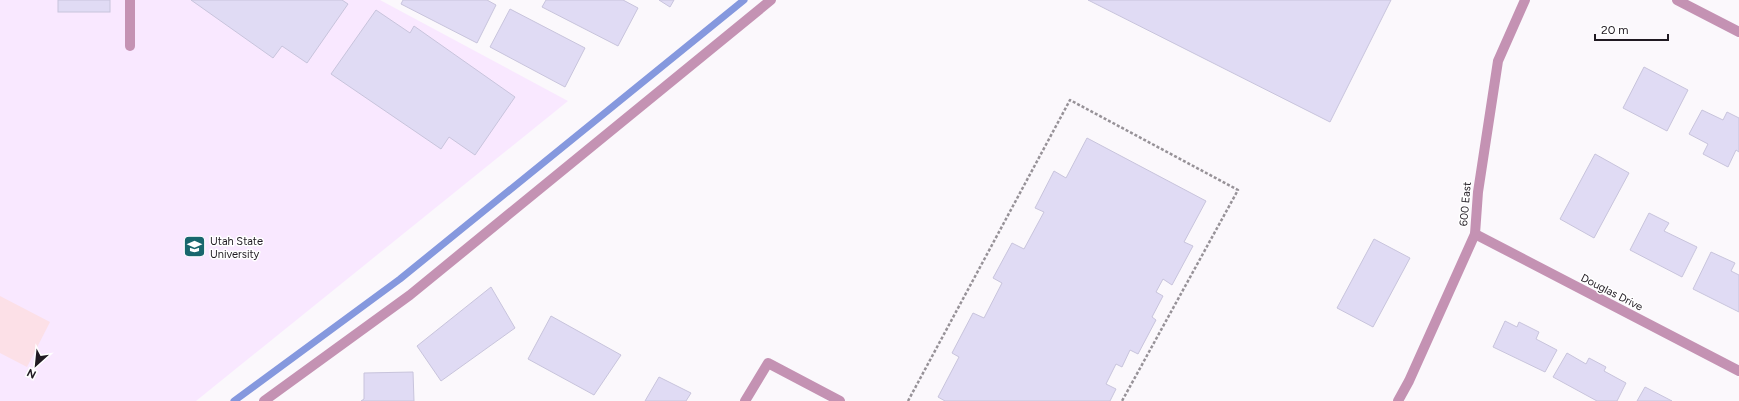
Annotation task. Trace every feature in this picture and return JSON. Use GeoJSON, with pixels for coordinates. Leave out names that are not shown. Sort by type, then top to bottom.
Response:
{"type":"FeatureCollection","features":[{"type":"Feature","properties":{"kind":"street"},"geometry":{"type":"LineString","coordinates":[[130,0],[130,46]]}},
{"type":"Feature","properties":{"kind":"street"},"geometry":{"type":"LineString","coordinates":[[264,401],[410,295],[771,0]]}},
{"type":"Feature","properties":{"kind":"street","name":"600 East"},"geometry":{"type":"LineString","coordinates":[[1398,401],[1409,381],[1475,234],[1478,192],[1498,60],[1525,0]]}},
{"type":"Feature","properties":{"kind":"street"},"geometry":{"type":"LineString","coordinates":[[1677,0],[1739,32]]}},
{"type":"Feature","properties":{"kind":"street","name":"Douglas Drive"},"geometry":{"type":"LineString","coordinates":[[1475,234],[1739,371]]}},
{"type":"Feature","properties":{"kind":"street"},"geometry":{"type":"LineString","coordinates":[[746,401],[768,363],[840,401]]}},
{"type":"Feature","properties":{"kind":"path"},"geometry":{"type":"LineString","coordinates":[[908,401],[1070,100],[1238,190],[1122,401]]}},
{"type":"Feature","properties":{"kind":"shaded area","name":"Utah State University"},"geometry":{"type":"Polygon","coordinates":[[[0,0],[380,0],[568,101],[196,401],[0,401],[0,0]]]}},
{"type":"Feature","properties":{"kind":"shaded area"},"geometry":{"type":"Polygon","coordinates":[[[0,296],[50,322],[27,367],[0,353],[0,296]]]}},
{"type":"Feature","properties":{"kind":"building"},"geometry":{"type":"Polygon","coordinates":[[[58,0],[110,0],[110,12],[58,12],[58,0]]]}},
{"type":"Feature","properties":{"kind":"building"},"geometry":{"type":"Polygon","coordinates":[[[191,0],[342,0],[348,4],[307,63],[282,46],[273,58],[191,0]]]}},
{"type":"Feature","properties":{"kind":"building"},"geometry":{"type":"Polygon","coordinates":[[[403,0],[487,0],[496,5],[477,43],[401,4],[403,0]]]}},
{"type":"Feature","properties":{"kind":"building"},"geometry":{"type":"Polygon","coordinates":[[[546,0],[623,0],[638,8],[618,46],[542,7],[546,0]]]}},
{"type":"Feature","properties":{"kind":"building"},"geometry":{"type":"Polygon","coordinates":[[[659,0],[674,0],[670,7],[659,0]]]}},
{"type":"Feature","properties":{"kind":"building"},"geometry":{"type":"Polygon","coordinates":[[[1088,0],[1391,0],[1330,122],[1088,0]]]}},
{"type":"Feature","properties":{"kind":"building"},"geometry":{"type":"Polygon","coordinates":[[[510,9],[585,48],[565,87],[490,47],[510,9]]]}},
{"type":"Feature","properties":{"kind":"building"},"geometry":{"type":"Polygon","coordinates":[[[376,10],[410,33],[414,26],[515,97],[475,155],[449,137],[441,149],[331,74],[376,10]]]}},
{"type":"Feature","properties":{"kind":"building"},"geometry":{"type":"Polygon","coordinates":[[[1644,67],[1688,90],[1667,131],[1623,108],[1644,67]]]}},
{"type":"Feature","properties":{"kind":"building"},"geometry":{"type":"Polygon","coordinates":[[[1702,110],[1723,120],[1727,112],[1739,118],[1739,152],[1736,150],[1728,167],[1703,154],[1708,144],[1689,134],[1702,110]]]}},
{"type":"Feature","properties":{"kind":"building"},"geometry":{"type":"Polygon","coordinates":[[[1087,138],[1206,201],[1184,242],[1193,246],[1172,285],[1163,279],[1156,292],[1163,296],[1152,317],[1156,320],[1138,354],[1130,350],[1122,367],[1116,364],[1106,384],[1116,389],[1110,401],[945,401],[938,397],[959,357],[952,353],[973,313],[984,318],[1002,283],[993,278],[1012,243],[1024,249],[1044,212],[1035,208],[1054,171],[1066,178],[1087,138]]]}},
{"type":"Feature","properties":{"kind":"building"},"geometry":{"type":"Polygon","coordinates":[[[1595,154],[1629,173],[1594,238],[1560,219],[1595,154]]]}},
{"type":"Feature","properties":{"kind":"building"},"geometry":{"type":"Polygon","coordinates":[[[1649,213],[1669,223],[1664,231],[1697,247],[1682,277],[1630,250],[1649,213]]]}},
{"type":"Feature","properties":{"kind":"building"},"geometry":{"type":"Polygon","coordinates":[[[1374,239],[1410,258],[1373,327],[1337,308],[1374,239]]]}},
{"type":"Feature","properties":{"kind":"building"},"geometry":{"type":"Polygon","coordinates":[[[1711,252],[1735,263],[1731,271],[1739,275],[1739,312],[1693,289],[1711,252]]]}},
{"type":"Feature","properties":{"kind":"building"},"geometry":{"type":"Polygon","coordinates":[[[491,287],[515,328],[441,381],[417,346],[491,287]]]}},
{"type":"Feature","properties":{"kind":"building"},"geometry":{"type":"Polygon","coordinates":[[[551,316],[621,355],[594,395],[528,359],[551,316]]]}},
{"type":"Feature","properties":{"kind":"building"},"geometry":{"type":"Polygon","coordinates":[[[1505,321],[1517,327],[1519,322],[1539,332],[1536,339],[1557,350],[1545,372],[1493,347],[1505,321]]]}},
{"type":"Feature","properties":{"kind":"building"},"geometry":{"type":"Polygon","coordinates":[[[1567,353],[1586,364],[1589,358],[1606,367],[1604,371],[1626,383],[1617,401],[1597,401],[1553,377],[1567,353]]]}},
{"type":"Feature","properties":{"kind":"building"},"geometry":{"type":"Polygon","coordinates":[[[413,372],[414,401],[361,401],[364,399],[364,373],[413,372]]]}},
{"type":"Feature","properties":{"kind":"building"},"geometry":{"type":"Polygon","coordinates":[[[659,377],[691,393],[686,401],[645,401],[659,377]]]}},
{"type":"Feature","properties":{"kind":"building"},"geometry":{"type":"Polygon","coordinates":[[[1645,387],[1672,401],[1637,401],[1645,387]]]}},
{"type":"Feature","properties":{"kind":"waterway"},"geometry":{"type":"LineString","coordinates":[[234,401],[400,279],[744,0]]}},
{"type":"Feature","properties":{"kind":"place","name":"Utah State University"},"geometry":{"type":"Point","coordinates":[194,247]}}]}
